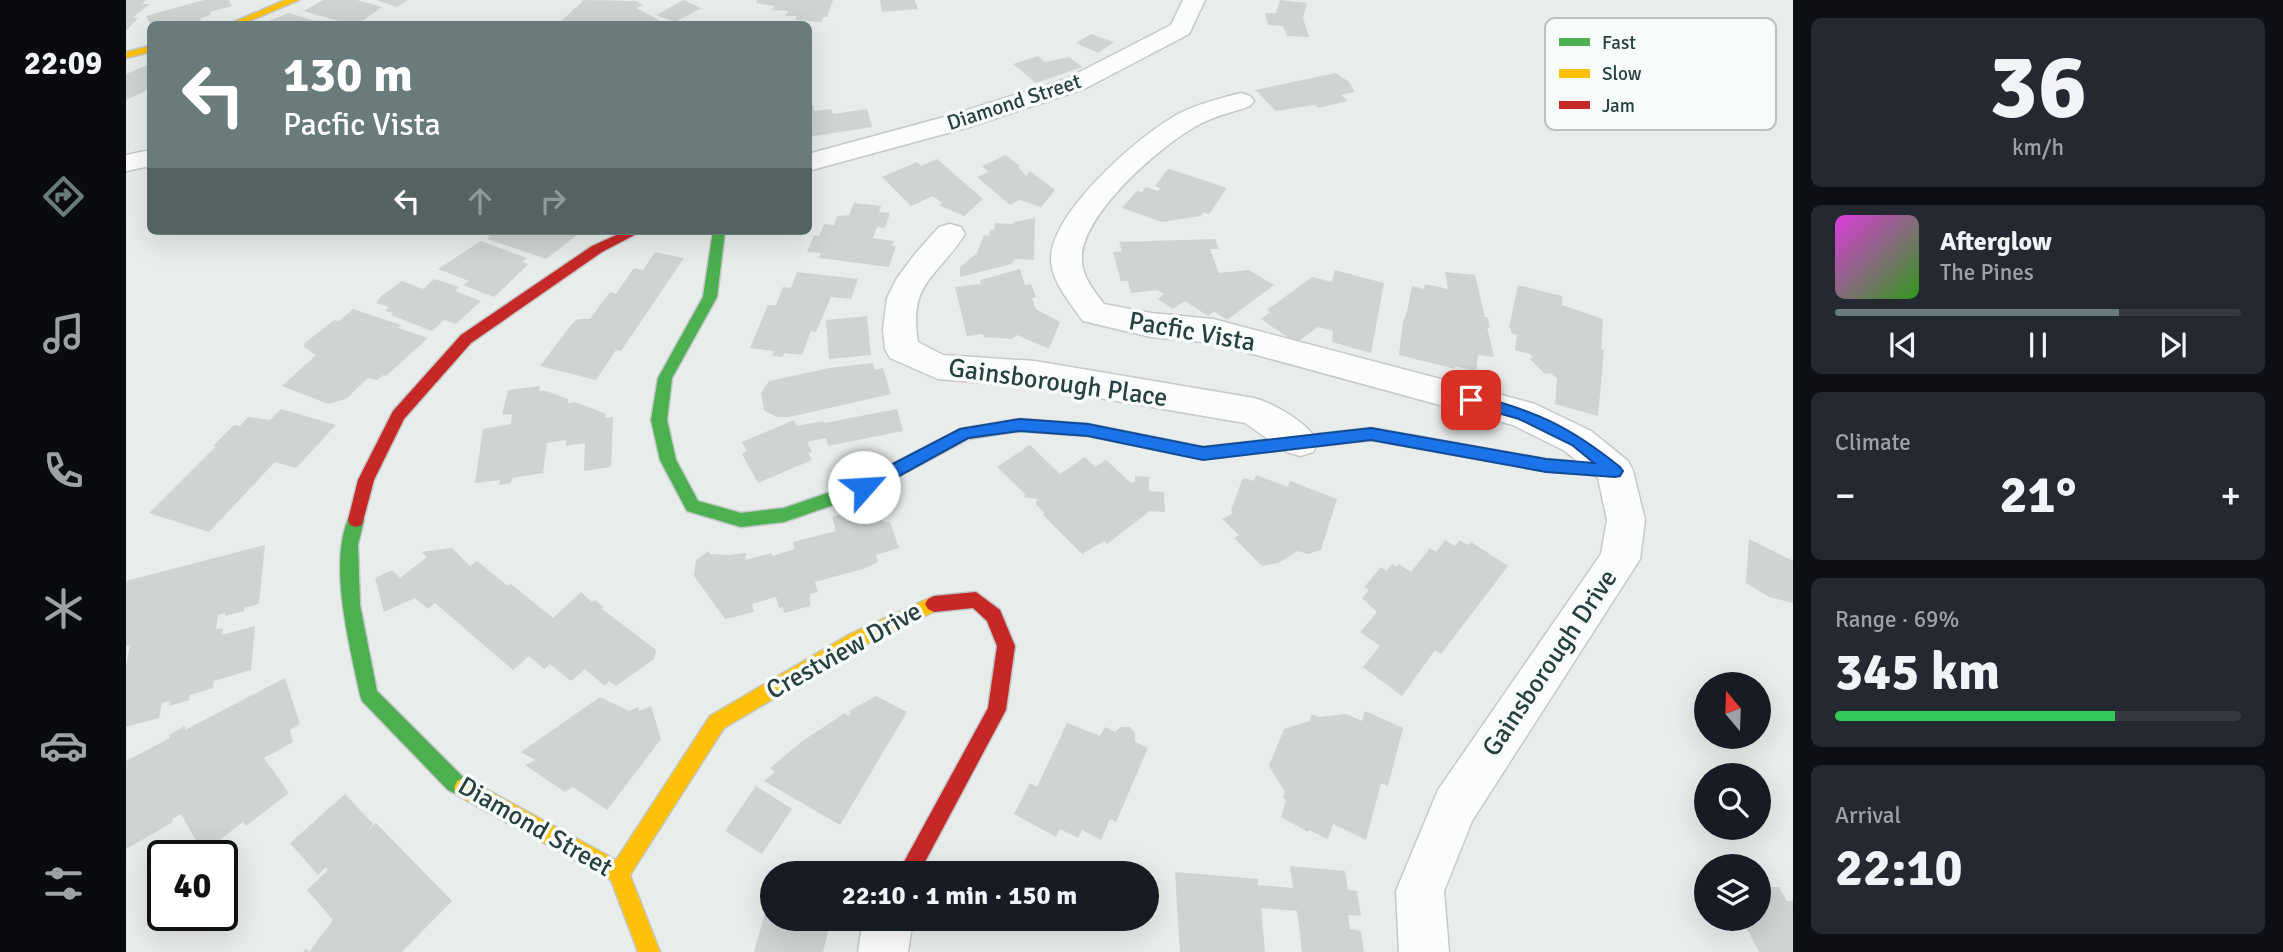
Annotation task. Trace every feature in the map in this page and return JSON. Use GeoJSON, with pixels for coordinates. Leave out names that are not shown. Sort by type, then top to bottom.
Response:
{"type":"FeatureCollection","features":[{"type":"Feature","properties":{"kind":"street"},"geometry":{"type":"LineString","coordinates":[[242,21],[294,0]]}},
{"type":"Feature","properties":{"kind":"street","name":"Diamond Street"},"geometry":{"type":"LineString","coordinates":[[812,162],[957,122],[1075,85],[1181,29],[1194,0]]}},
{"type":"Feature","properties":{"kind":"street"},"geometry":{"type":"LineString","coordinates":[[126,55],[147,51]]}},
{"type":"Feature","properties":{"kind":"street","name":"Pacfic Vista"},"geometry":{"type":"LineString","coordinates":[[1241,101],[1189,119],[1149,145],[1098,196],[1072,234],[1065,260],[1080,294],[1094,313],[1151,325],[1213,331],[1523,414],[1577,441],[1615,471]]}},
{"type":"Feature","properties":{"kind":"street"},"geometry":{"type":"LineString","coordinates":[[126,163],[147,159]]}},
{"type":"Feature","properties":{"kind":"street","name":"Gainsborough Place"},"geometry":{"type":"LineString","coordinates":[[950,234],[902,292],[897,325],[902,349],[938,367],[1035,374],[1254,411],[1300,442]]}},
{"type":"Feature","properties":{"kind":"street","name":"Diamond Street"},"geometry":{"type":"LineString","coordinates":[[627,235],[597,249],[466,339],[398,415],[366,480],[350,545],[351,605],[369,695],[454,783],[619,873],[649,952]]}},
{"type":"Feature","properties":{"kind":"street"},"geometry":{"type":"LineString","coordinates":[[718,235],[710,296],[665,377],[659,420],[668,460],[693,506],[741,520],[784,515],[864,487],[965,433],[1020,425],[1088,430],[1203,453],[1371,434],[1546,466],[1615,471]]}},
{"type":"Feature","properties":{"kind":"street","name":"Gainsborough Drive"},"geometry":{"type":"LineString","coordinates":[[1424,952],[1420,891],[1454,806],[1620,559],[1626,520],[1615,471]]}},
{"type":"Feature","properties":{"kind":"street","name":"Crestview Drive"},"geometry":{"type":"LineString","coordinates":[[619,873],[717,722],[856,640],[930,604],[976,600],[994,616],[1006,646],[997,710],[915,861]]}},
{"type":"Feature","properties":{"kind":"street"},"geometry":{"type":"LineString","coordinates":[[883,952],[886,931]]}},
{"type":"Feature","properties":{"kind":"building"},"geometry":{"type":"Polygon","coordinates":[[[126,0],[146,0],[142,4],[150,4],[133,17],[138,18],[126,31],[126,0]]]}},
{"type":"Feature","properties":{"kind":"building"},"geometry":{"type":"Polygon","coordinates":[[[204,0],[229,0],[232,6],[210,12],[211,15],[200,18],[201,21],[148,21],[146,16],[204,0]]]}},
{"type":"Feature","properties":{"kind":"building"},"geometry":{"type":"Polygon","coordinates":[[[323,0],[357,0],[382,7],[362,21],[339,21],[304,11],[323,0]]]}},
{"type":"Feature","properties":{"kind":"building"},"geometry":{"type":"Polygon","coordinates":[[[376,0],[408,0],[397,7],[376,0]]]}},
{"type":"Feature","properties":{"kind":"building"},"geometry":{"type":"Polygon","coordinates":[[[584,0],[636,1],[643,5],[636,8],[659,20],[659,21],[561,21],[584,0]]]}},
{"type":"Feature","properties":{"kind":"building"},"geometry":{"type":"Polygon","coordinates":[[[684,0],[701,8],[677,21],[656,15],[684,0]]]}},
{"type":"Feature","properties":{"kind":"building"},"geometry":{"type":"Polygon","coordinates":[[[757,0],[833,0],[827,17],[823,17],[822,22],[795,20],[797,16],[785,16],[788,11],[772,10],[774,6],[756,3],[757,0]]]}},
{"type":"Feature","properties":{"kind":"building"},"geometry":{"type":"Polygon","coordinates":[[[880,0],[915,0],[918,9],[882,12],[880,0]]]}},
{"type":"Feature","properties":{"kind":"building"},"geometry":{"type":"Polygon","coordinates":[[[1280,0],[1307,3],[1303,18],[1309,37],[1287,36],[1283,26],[1268,25],[1265,13],[1276,13],[1280,0]]]}},
{"type":"Feature","properties":{"kind":"building"},"geometry":{"type":"Polygon","coordinates":[[[289,13],[314,21],[269,21],[289,13]]]}},
{"type":"Feature","properties":{"kind":"building"},"geometry":{"type":"Polygon","coordinates":[[[1091,34],[1114,42],[1098,53],[1076,43],[1091,34]]]}},
{"type":"Feature","properties":{"kind":"building"},"geometry":{"type":"Polygon","coordinates":[[[1038,56],[1045,62],[1069,57],[1082,67],[1036,83],[1013,64],[1038,56]]]}},
{"type":"Feature","properties":{"kind":"building"},"geometry":{"type":"Polygon","coordinates":[[[147,65],[147,90],[126,100],[126,74],[147,65]]]}},
{"type":"Feature","properties":{"kind":"building"},"geometry":{"type":"Polygon","coordinates":[[[1336,73],[1349,82],[1355,92],[1341,95],[1348,101],[1318,108],[1315,105],[1276,111],[1255,90],[1336,73]]]}},
{"type":"Feature","properties":{"kind":"building"},"geometry":{"type":"Polygon","coordinates":[[[812,105],[814,111],[831,109],[833,114],[867,109],[872,127],[812,136],[812,105]]]}},
{"type":"Feature","properties":{"kind":"building"},"geometry":{"type":"Polygon","coordinates":[[[1006,155],[1020,166],[1026,176],[1030,171],[1055,190],[1041,207],[1019,200],[1010,205],[977,177],[989,172],[982,166],[1006,155]]]}},
{"type":"Feature","properties":{"kind":"building"},"geometry":{"type":"Polygon","coordinates":[[[937,159],[983,199],[964,216],[939,205],[942,203],[933,196],[911,206],[882,177],[917,162],[921,166],[937,159]]]}},
{"type":"Feature","properties":{"kind":"building"},"geometry":{"type":"Polygon","coordinates":[[[1168,169],[1227,188],[1209,214],[1203,212],[1201,216],[1162,222],[1122,208],[1137,191],[1142,192],[1146,187],[1158,191],[1160,188],[1155,186],[1168,169]]]}},
{"type":"Feature","properties":{"kind":"building"},"geometry":{"type":"Polygon","coordinates":[[[854,203],[881,206],[879,212],[890,213],[885,228],[877,227],[873,238],[894,241],[892,246],[896,246],[889,267],[819,258],[821,253],[807,252],[814,235],[819,236],[824,224],[834,225],[837,216],[849,215],[854,203]]]}},
{"type":"Feature","properties":{"kind":"building"},"geometry":{"type":"Polygon","coordinates":[[[1035,218],[1034,260],[1015,259],[1011,264],[960,277],[960,267],[977,253],[984,235],[989,236],[995,223],[1013,224],[1035,218]]]}},
{"type":"Feature","properties":{"kind":"building"},"geometry":{"type":"Polygon","coordinates":[[[487,235],[577,235],[546,259],[487,239],[490,236],[487,235]]]}},
{"type":"Feature","properties":{"kind":"building"},"geometry":{"type":"Polygon","coordinates":[[[1215,239],[1219,249],[1210,249],[1219,273],[1249,270],[1274,285],[1227,320],[1214,311],[1208,316],[1185,301],[1173,309],[1158,299],[1164,294],[1157,290],[1131,293],[1128,281],[1121,281],[1113,252],[1122,251],[1119,242],[1215,239]]]}},
{"type":"Feature","properties":{"kind":"building"},"geometry":{"type":"Polygon","coordinates":[[[481,241],[527,258],[522,262],[529,264],[494,297],[463,285],[469,281],[438,269],[481,241]]]}},
{"type":"Feature","properties":{"kind":"building"},"geometry":{"type":"Polygon","coordinates":[[[655,252],[684,258],[621,351],[616,350],[596,380],[540,366],[571,325],[578,319],[590,319],[610,292],[616,294],[634,268],[643,270],[655,252]]]}},
{"type":"Feature","properties":{"kind":"building"},"geometry":{"type":"Polygon","coordinates":[[[1020,269],[1025,285],[1031,284],[1036,297],[1032,298],[1036,309],[1060,322],[1049,349],[1017,335],[1012,339],[984,337],[983,334],[967,336],[955,287],[981,284],[980,280],[1020,269]]]}},
{"type":"Feature","properties":{"kind":"building"},"geometry":{"type":"Polygon","coordinates":[[[1335,270],[1384,283],[1371,353],[1332,342],[1333,331],[1318,327],[1296,343],[1261,319],[1270,312],[1267,310],[1312,277],[1332,282],[1335,270]]]}},
{"type":"Feature","properties":{"kind":"building"},"geometry":{"type":"Polygon","coordinates":[[[797,272],[858,279],[851,299],[831,297],[816,332],[811,331],[802,355],[784,353],[783,357],[772,356],[774,351],[750,348],[768,305],[776,305],[783,287],[791,288],[797,272]]]}},
{"type":"Feature","properties":{"kind":"building"},"geometry":{"type":"Polygon","coordinates":[[[1445,272],[1475,275],[1485,317],[1488,317],[1490,328],[1487,327],[1494,357],[1478,355],[1476,372],[1399,355],[1403,321],[1412,286],[1424,289],[1425,284],[1448,289],[1445,272]]]}},
{"type":"Feature","properties":{"kind":"building"},"geometry":{"type":"Polygon","coordinates":[[[434,279],[459,287],[455,291],[481,301],[456,324],[444,320],[432,331],[391,315],[393,313],[385,311],[389,307],[376,303],[402,281],[423,289],[434,279]]]}},
{"type":"Feature","properties":{"kind":"building"},"geometry":{"type":"Polygon","coordinates":[[[1518,285],[1562,296],[1562,305],[1603,319],[1601,349],[1604,350],[1598,416],[1555,404],[1557,378],[1550,373],[1545,374],[1530,359],[1533,358],[1530,354],[1515,350],[1517,335],[1511,333],[1509,328],[1518,285]]]}},
{"type":"Feature","properties":{"kind":"building"},"geometry":{"type":"Polygon","coordinates":[[[353,309],[401,325],[398,328],[428,338],[386,376],[383,375],[377,380],[368,378],[346,399],[328,404],[282,386],[316,355],[304,347],[305,343],[353,309]]]}},
{"type":"Feature","properties":{"kind":"building"},"geometry":{"type":"Polygon","coordinates":[[[867,316],[871,355],[829,359],[826,320],[867,316]]]}},
{"type":"Feature","properties":{"kind":"building"},"geometry":{"type":"Polygon","coordinates":[[[873,363],[875,370],[883,368],[891,394],[789,417],[776,417],[764,410],[761,393],[769,381],[829,368],[873,363]]]}},
{"type":"Feature","properties":{"kind":"building"},"geometry":{"type":"Polygon","coordinates":[[[540,386],[539,391],[546,391],[568,399],[568,403],[575,402],[606,414],[605,418],[613,417],[611,467],[584,471],[585,443],[566,446],[566,440],[547,443],[543,473],[512,478],[511,483],[499,485],[500,480],[475,483],[483,429],[511,424],[512,414],[502,415],[508,390],[540,386]]]}},
{"type":"Feature","properties":{"kind":"building"},"geometry":{"type":"Polygon","coordinates":[[[281,409],[336,425],[296,468],[275,462],[209,532],[149,513],[234,425],[240,426],[248,417],[270,420],[281,409]]]}},
{"type":"Feature","properties":{"kind":"building"},"geometry":{"type":"Polygon","coordinates":[[[897,409],[903,431],[828,446],[826,438],[807,442],[812,452],[808,453],[812,460],[758,483],[742,454],[747,451],[742,442],[794,420],[797,426],[897,409]]]}},
{"type":"Feature","properties":{"kind":"building"},"geometry":{"type":"Polygon","coordinates":[[[1030,445],[1060,474],[1085,457],[1095,467],[1106,460],[1131,483],[1135,482],[1135,476],[1149,477],[1149,491],[1164,492],[1165,512],[1150,511],[1107,544],[1104,541],[1082,554],[1043,515],[1044,512],[1036,505],[1037,499],[1024,497],[1025,494],[997,467],[1030,445]]]}},
{"type":"Feature","properties":{"kind":"building"},"geometry":{"type":"Polygon","coordinates":[[[1256,475],[1288,487],[1290,481],[1337,499],[1321,550],[1308,554],[1298,551],[1278,563],[1262,566],[1234,538],[1239,535],[1222,519],[1233,513],[1231,510],[1242,480],[1245,478],[1254,481],[1256,475]]]}},
{"type":"Feature","properties":{"kind":"building"},"geometry":{"type":"Polygon","coordinates":[[[873,507],[883,522],[890,522],[899,548],[876,555],[878,562],[866,568],[815,582],[818,592],[810,594],[810,606],[784,613],[783,607],[779,608],[776,597],[752,604],[754,612],[725,619],[694,576],[696,560],[708,551],[710,554],[728,555],[746,553],[745,560],[772,553],[772,556],[795,549],[793,542],[836,531],[832,517],[873,507]]]}},
{"type":"Feature","properties":{"kind":"building"},"geometry":{"type":"Polygon","coordinates":[[[1749,539],[1793,561],[1793,603],[1769,597],[1746,583],[1749,539]]]}},
{"type":"Feature","properties":{"kind":"building"},"geometry":{"type":"Polygon","coordinates":[[[1445,540],[1455,546],[1460,540],[1468,545],[1471,542],[1508,566],[1441,654],[1435,650],[1402,696],[1363,667],[1380,646],[1360,632],[1377,612],[1362,598],[1369,590],[1364,587],[1381,567],[1386,571],[1392,564],[1397,567],[1399,564],[1411,572],[1430,548],[1436,552],[1445,540]]]}},
{"type":"Feature","properties":{"kind":"building"},"geometry":{"type":"Polygon","coordinates":[[[265,545],[259,604],[244,608],[244,611],[218,615],[216,629],[223,628],[222,635],[255,626],[251,670],[214,681],[213,688],[190,695],[189,700],[169,706],[170,701],[162,703],[159,718],[126,727],[126,665],[130,645],[126,646],[126,581],[265,545]]]}},
{"type":"Feature","properties":{"kind":"building"},"geometry":{"type":"Polygon","coordinates":[[[452,548],[470,566],[477,561],[553,618],[581,592],[592,602],[595,600],[604,607],[602,609],[656,650],[654,659],[616,686],[609,681],[605,686],[585,669],[571,681],[550,664],[544,669],[529,656],[513,670],[435,603],[428,609],[415,598],[384,612],[375,578],[392,570],[400,578],[427,557],[421,552],[452,548]]]}},
{"type":"Feature","properties":{"kind":"building"},"geometry":{"type":"Polygon","coordinates":[[[285,678],[300,724],[290,730],[293,742],[264,758],[289,793],[246,826],[243,822],[220,840],[196,840],[181,814],[172,819],[173,822],[126,849],[126,761],[170,738],[169,735],[185,726],[185,730],[285,678]]]}},
{"type":"Feature","properties":{"kind":"building"},"geometry":{"type":"Polygon","coordinates":[[[876,696],[907,712],[840,825],[764,781],[775,772],[770,768],[801,742],[845,713],[848,716],[851,714],[849,711],[876,696]]]}},
{"type":"Feature","properties":{"kind":"building"},"geometry":{"type":"Polygon","coordinates":[[[600,697],[629,711],[638,707],[639,711],[651,706],[661,739],[607,810],[573,787],[565,792],[525,765],[535,760],[521,752],[600,697]]]}},
{"type":"Feature","properties":{"kind":"building"},"geometry":{"type":"Polygon","coordinates":[[[1365,711],[1403,728],[1388,786],[1381,783],[1366,840],[1333,824],[1328,839],[1309,830],[1308,832],[1281,817],[1286,800],[1283,798],[1285,792],[1269,766],[1284,729],[1310,721],[1311,714],[1320,717],[1346,714],[1362,721],[1365,711]]]}},
{"type":"Feature","properties":{"kind":"building"},"geometry":{"type":"Polygon","coordinates":[[[1067,723],[1100,736],[1105,727],[1115,732],[1121,727],[1130,727],[1135,733],[1135,742],[1148,748],[1116,822],[1110,819],[1101,840],[1082,830],[1078,838],[1060,829],[1056,837],[1014,814],[1030,783],[1037,787],[1067,723]]]}},
{"type":"Feature","properties":{"kind":"building"},"geometry":{"type":"Polygon","coordinates":[[[756,786],[792,809],[762,854],[725,831],[756,786]]]}},
{"type":"Feature","properties":{"kind":"building"},"geometry":{"type":"Polygon","coordinates":[[[345,794],[373,824],[368,830],[376,823],[452,901],[402,952],[309,952],[333,920],[307,890],[328,870],[326,867],[318,875],[290,843],[345,794]]]}},
{"type":"Feature","properties":{"kind":"building"},"geometry":{"type":"Polygon","coordinates":[[[1290,866],[1345,871],[1348,890],[1357,891],[1361,916],[1348,915],[1350,929],[1361,931],[1364,952],[1302,952],[1297,911],[1261,908],[1265,952],[1180,952],[1175,872],[1258,879],[1258,885],[1293,888],[1290,866]]]}},
{"type":"Feature","properties":{"kind":"building"},"geometry":{"type":"Polygon","coordinates":[[[1771,887],[1779,887],[1787,901],[1793,901],[1793,952],[1759,952],[1748,931],[1771,931],[1771,887]]]}},
{"type":"Feature","properties":{"kind":"building"},"geometry":{"type":"Polygon","coordinates":[[[760,930],[828,931],[823,952],[754,952],[760,930]]]}},
{"type":"Feature","properties":{"kind":"traffic: fast"},"geometry":{"type":"LineString","coordinates":[[718,235],[710,297],[665,378],[659,420],[668,460],[693,506],[741,520],[784,515],[842,495]]}},
{"type":"Feature","properties":{"kind":"traffic: fast"},"geometry":{"type":"LineString","coordinates":[[1265,446],[1371,434],[1546,465],[1615,471]]}},
{"type":"Feature","properties":{"kind":"traffic: fast"},"geometry":{"type":"LineString","coordinates":[[356,520],[350,545],[351,605],[369,695],[455,783],[464,788]]}},
{"type":"Feature","properties":{"kind":"traffic: slow"},"geometry":{"type":"LineString","coordinates":[[242,21],[294,0]]}},
{"type":"Feature","properties":{"kind":"traffic: slow"},"geometry":{"type":"LineString","coordinates":[[126,55],[147,50]]}},
{"type":"Feature","properties":{"kind":"traffic: slow"},"geometry":{"type":"LineString","coordinates":[[619,873],[717,722],[856,640],[934,604]]}},
{"type":"Feature","properties":{"kind":"traffic: slow"},"geometry":{"type":"LineString","coordinates":[[464,788],[619,873],[649,952]]}},
{"type":"Feature","properties":{"kind":"traffic: jam"},"geometry":{"type":"LineString","coordinates":[[356,520],[366,480],[398,415],[466,339],[597,249],[627,235]]}},
{"type":"Feature","properties":{"kind":"traffic: jam"},"geometry":{"type":"LineString","coordinates":[[842,495],[864,487],[965,433],[1020,425],[1088,430],[1203,453],[1265,446]]}},
{"type":"Feature","properties":{"kind":"traffic: jam"},"geometry":{"type":"LineString","coordinates":[[915,861],[997,710],[1006,646],[994,616],[976,600],[934,604]]}},
{"type":"Feature","properties":{"kind":"route"},"geometry":{"type":"LineString","coordinates":[[864,487],[965,433],[1020,425],[1088,430],[1203,453],[1371,434],[1546,466],[1615,471],[1577,441],[1523,414],[1471,400]]}}]}
